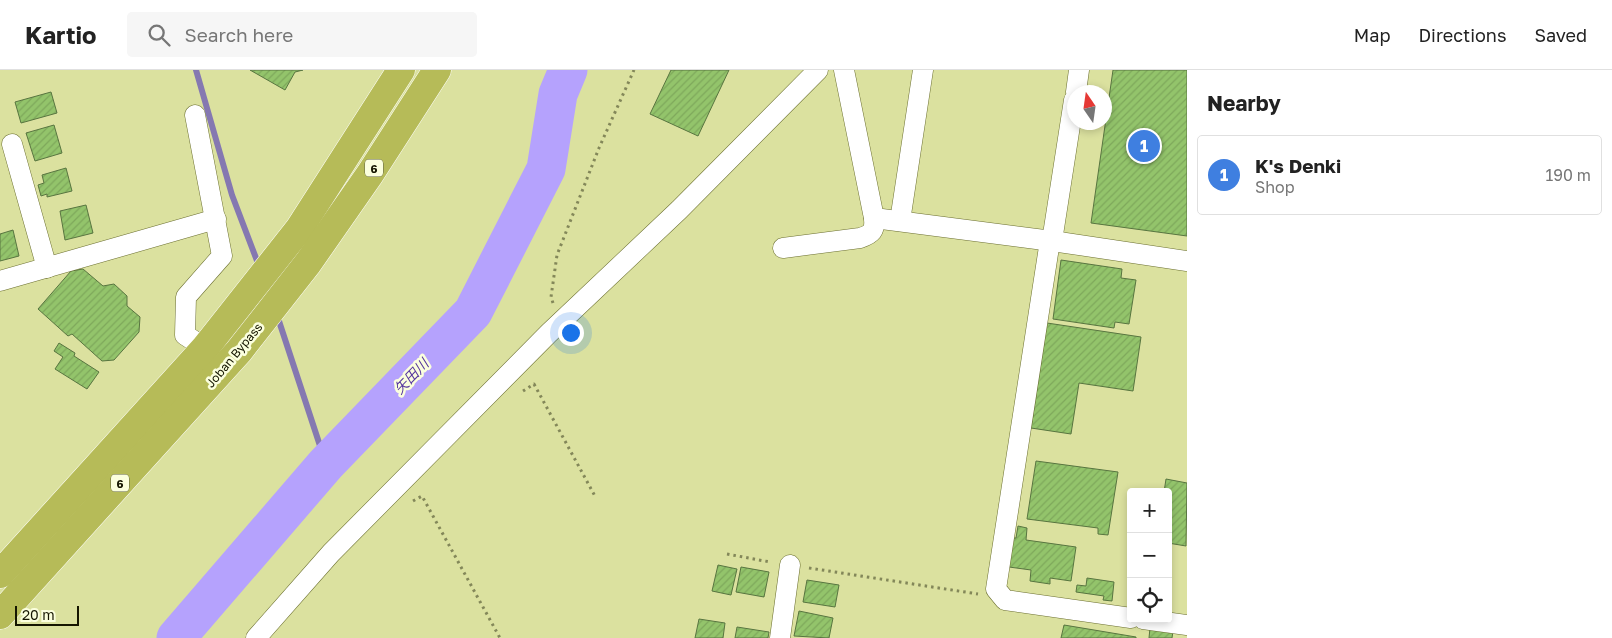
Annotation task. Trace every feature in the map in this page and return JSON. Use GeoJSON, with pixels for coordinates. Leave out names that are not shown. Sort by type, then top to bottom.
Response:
{"type":"FeatureCollection","features":[{"type":"Feature","properties":{"kind":"highway","name":"6"},"geometry":{"type":"LineString","coordinates":[[0,574],[206,348],[299,228],[401,70]]}},
{"type":"Feature","properties":{"kind":"highway","name":"Joban Bypass"},"geometry":{"type":"LineString","coordinates":[[0,615],[239,351],[308,263],[370,174],[437,70]]}},
{"type":"Feature","properties":{"kind":"street"},"geometry":{"type":"LineString","coordinates":[[256,638],[331,553],[559,325],[679,210],[818,70]]}},
{"type":"Feature","properties":{"kind":"street"},"geometry":{"type":"LineString","coordinates":[[783,248],[870,235],[874,230],[874,218],[844,70]]}},
{"type":"Feature","properties":{"kind":"street"},"geometry":{"type":"LineString","coordinates":[[900,221],[923,70]]}},
{"type":"Feature","properties":{"kind":"street"},"geometry":{"type":"LineString","coordinates":[[1077,85],[1079,70]]}},
{"type":"Feature","properties":{"kind":"street"},"geometry":{"type":"LineString","coordinates":[[195,114],[222,256],[186,297],[185,335],[206,348]]}},
{"type":"Feature","properties":{"kind":"street"},"geometry":{"type":"LineString","coordinates":[[1069,130],[1052,241],[1049,247],[996,589],[1005,600],[1127,617]]}},
{"type":"Feature","properties":{"kind":"street"},"geometry":{"type":"LineString","coordinates":[[12,144],[47,268]]}},
{"type":"Feature","properties":{"kind":"street"},"geometry":{"type":"LineString","coordinates":[[874,218],[1187,261]]}},
{"type":"Feature","properties":{"kind":"street"},"geometry":{"type":"LineString","coordinates":[[0,282],[216,220]]}},
{"type":"Feature","properties":{"kind":"street"},"geometry":{"type":"LineString","coordinates":[[780,638],[790,565]]}},
{"type":"Feature","properties":{"kind":"street"},"geometry":{"type":"LineString","coordinates":[[1172,623],[1187,625]]}},
{"type":"Feature","properties":{"kind":"path"},"geometry":{"type":"LineString","coordinates":[[559,325],[551,298],[557,255],[599,148],[634,70]]}},
{"type":"Feature","properties":{"kind":"path"},"geometry":{"type":"LineString","coordinates":[[519,393],[534,384],[596,498]]}},
{"type":"Feature","properties":{"kind":"path"},"geometry":{"type":"LineString","coordinates":[[407,504],[422,496],[500,638]]}},
{"type":"Feature","properties":{"kind":"path"},"geometry":{"type":"LineString","coordinates":[[727,554],[1003,598]]}},
{"type":"Feature","properties":{"kind":"building"},"geometry":{"type":"Polygon","coordinates":[[[250,70],[303,70],[295,72],[285,90],[250,70]]]}},
{"type":"Feature","properties":{"kind":"building"},"geometry":{"type":"Polygon","coordinates":[[[671,70],[729,70],[698,136],[650,114],[671,70]]]}},
{"type":"Feature","properties":{"kind":"building"},"geometry":{"type":"Polygon","coordinates":[[[1113,70],[1187,70],[1187,236],[1091,223],[1104,130],[1112,130],[1111,85],[1113,70]]]}},
{"type":"Feature","properties":{"kind":"building"},"geometry":{"type":"Polygon","coordinates":[[[51,92],[57,113],[21,123],[15,102],[51,92]]]}},
{"type":"Feature","properties":{"kind":"building"},"geometry":{"type":"Polygon","coordinates":[[[54,125],[62,153],[35,161],[26,133],[54,125]]]}},
{"type":"Feature","properties":{"kind":"building"},"geometry":{"type":"Polygon","coordinates":[[[66,168],[72,191],[47,197],[47,194],[41,196],[38,185],[44,183],[42,175],[66,168]]]}},
{"type":"Feature","properties":{"kind":"building"},"geometry":{"type":"Polygon","coordinates":[[[86,205],[93,233],[65,240],[60,211],[86,205]]]}},
{"type":"Feature","properties":{"kind":"building"},"geometry":{"type":"Polygon","coordinates":[[[13,230],[19,256],[0,261],[0,234],[13,230]]]}},
{"type":"Feature","properties":{"kind":"building"},"geometry":{"type":"Polygon","coordinates":[[[1061,260],[1122,269],[1121,278],[1136,280],[1129,324],[1115,322],[1114,328],[1053,319],[1061,260]]]}},
{"type":"Feature","properties":{"kind":"building"},"geometry":{"type":"Polygon","coordinates":[[[83,269],[103,286],[114,284],[127,296],[127,306],[140,317],[139,332],[114,360],[102,361],[72,334],[68,336],[38,309],[71,271],[83,269]]]}},
{"type":"Feature","properties":{"kind":"building"},"geometry":{"type":"Polygon","coordinates":[[[1047,323],[1141,337],[1133,391],[1079,383],[1071,434],[1031,428],[1047,323]]]}},
{"type":"Feature","properties":{"kind":"building"},"geometry":{"type":"Polygon","coordinates":[[[59,343],[75,353],[74,356],[99,372],[87,389],[55,369],[63,357],[54,351],[59,343]]]}},
{"type":"Feature","properties":{"kind":"building"},"geometry":{"type":"Polygon","coordinates":[[[1036,461],[1118,472],[1108,535],[1098,534],[1098,528],[1027,519],[1036,461]]]}},
{"type":"Feature","properties":{"kind":"building"},"geometry":{"type":"Polygon","coordinates":[[[1166,479],[1187,483],[1186,546],[1172,544],[1172,488],[1165,488],[1166,479]]]}},
{"type":"Feature","properties":{"kind":"building"},"geometry":{"type":"Polygon","coordinates":[[[1018,526],[1027,528],[1026,540],[1076,547],[1071,581],[1050,578],[1050,584],[1030,581],[1031,570],[1009,567],[1013,538],[1016,538],[1018,526]]]}},
{"type":"Feature","properties":{"kind":"building"},"geometry":{"type":"Polygon","coordinates":[[[718,565],[737,569],[731,595],[712,591],[718,565]]]}},
{"type":"Feature","properties":{"kind":"building"},"geometry":{"type":"Polygon","coordinates":[[[741,567],[769,572],[764,597],[736,592],[741,567]]]}},
{"type":"Feature","properties":{"kind":"building"},"geometry":{"type":"Polygon","coordinates":[[[1087,578],[1114,582],[1112,601],[1103,600],[1104,596],[1076,592],[1077,585],[1086,586],[1087,578]]]}},
{"type":"Feature","properties":{"kind":"building"},"geometry":{"type":"Polygon","coordinates":[[[807,580],[839,585],[835,607],[803,602],[807,580]]]}},
{"type":"Feature","properties":{"kind":"building"},"geometry":{"type":"Polygon","coordinates":[[[799,611],[833,618],[829,638],[794,636],[799,611]]]}},
{"type":"Feature","properties":{"kind":"building"},"geometry":{"type":"Polygon","coordinates":[[[699,619],[725,623],[723,638],[695,638],[699,619]]]}},
{"type":"Feature","properties":{"kind":"building"},"geometry":{"type":"Polygon","coordinates":[[[1064,625],[1136,637],[1136,638],[1061,638],[1064,625]]]}},
{"type":"Feature","properties":{"kind":"building"},"geometry":{"type":"Polygon","coordinates":[[[737,627],[769,632],[768,638],[735,638],[737,627]]]}},
{"type":"Feature","properties":{"kind":"building"},"geometry":{"type":"Polygon","coordinates":[[[1150,628],[1173,631],[1172,638],[1149,638],[1150,628]]]}},
{"type":"Feature","properties":{"kind":"waterway"},"geometry":{"type":"LineString","coordinates":[[196,70],[232,195],[259,266]]}},
{"type":"Feature","properties":{"kind":"waterway","name":"矢田川"},"geometry":{"type":"LineString","coordinates":[[176,638],[326,464],[473,312],[546,169],[558,94],[568,70]]}},
{"type":"Feature","properties":{"kind":"waterway"},"geometry":{"type":"LineString","coordinates":[[277,315],[326,464]]}},
{"type":"Feature","properties":{"kind":"place","name":"K's Denki"},"geometry":{"type":"Point","coordinates":[1144,146]}}]}
